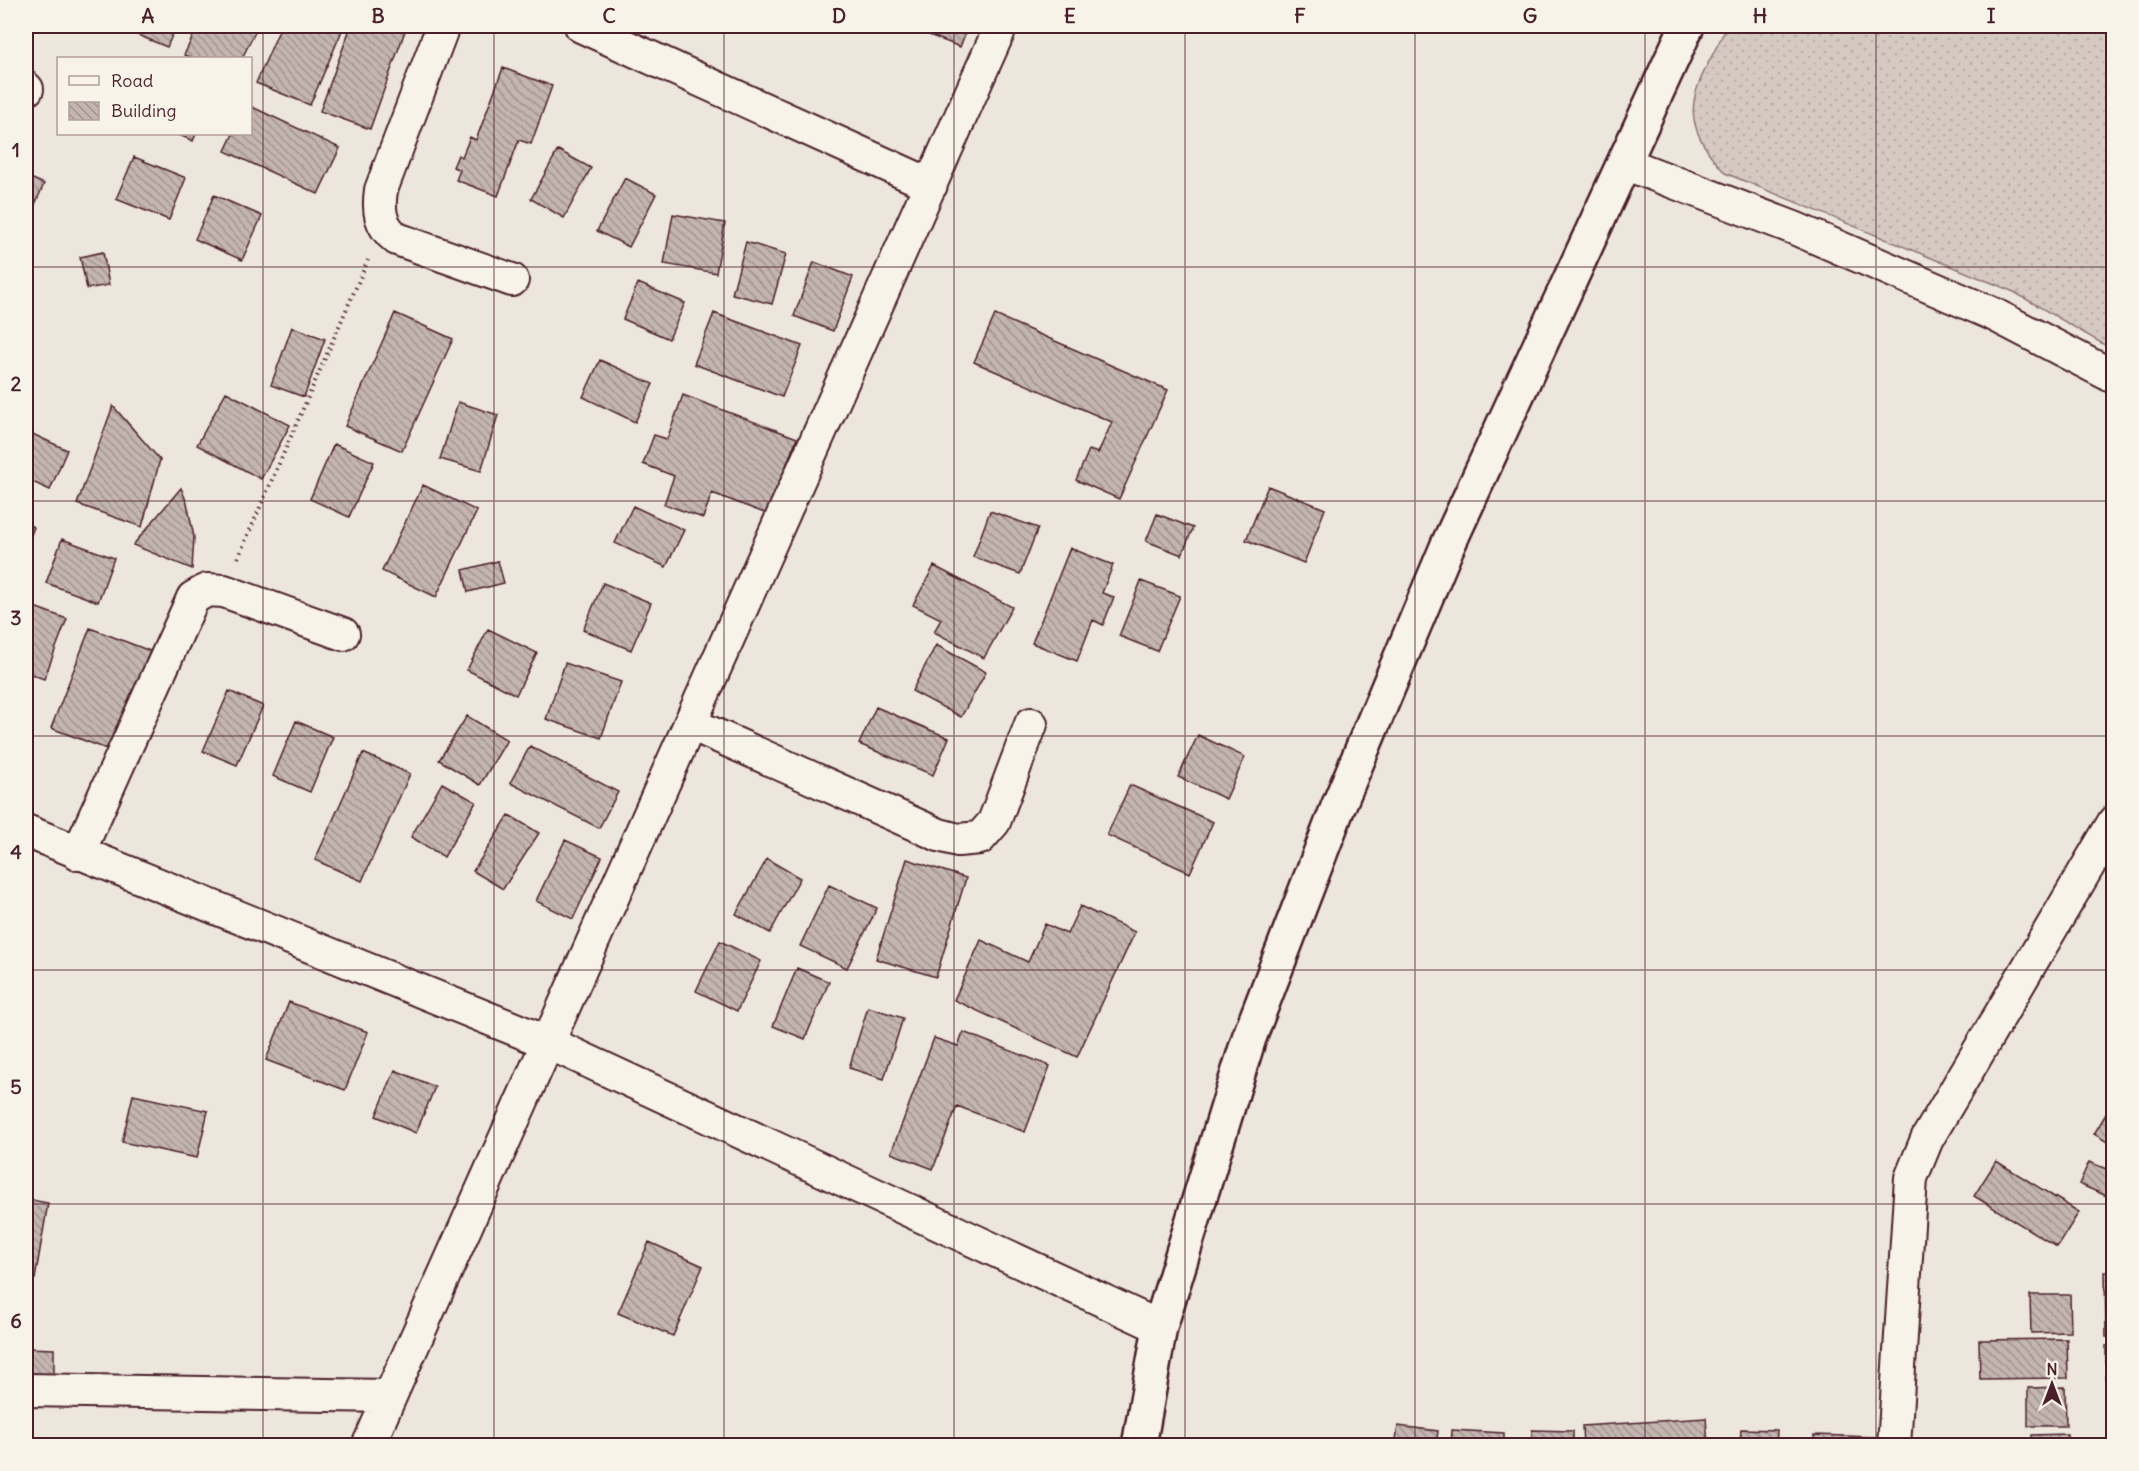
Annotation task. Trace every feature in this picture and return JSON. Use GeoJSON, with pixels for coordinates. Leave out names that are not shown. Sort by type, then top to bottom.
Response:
{"type":"FeatureCollection","features":[{"type":"Feature","properties":{"kind":"street"},"geometry":{"type":"LineString","coordinates":[[443,26],[381,190],[379,204],[383,226],[398,239],[512,280]]}},
{"type":"Feature","properties":{"kind":"street"},"geometry":{"type":"LineString","coordinates":[[581,26],[931,185]]}},
{"type":"Feature","properties":{"kind":"street"},"geometry":{"type":"LineString","coordinates":[[368,1446],[1001,26]]}},
{"type":"Feature","properties":{"kind":"street"},"geometry":{"type":"LineString","coordinates":[[1145,1442],[1160,1327],[1249,1038],[1338,807],[1448,547],[1687,26]]}},
{"type":"Feature","properties":{"kind":"street"},"geometry":{"type":"LineString","coordinates":[[1624,163],[1794,228],[1994,314],[2114,377]]}},
{"type":"Feature","properties":{"kind":"street"},"geometry":{"type":"LineString","coordinates":[[78,854],[193,598],[207,590],[224,591],[343,634]]}},
{"type":"Feature","properties":{"kind":"street"},"geometry":{"type":"LineString","coordinates":[[691,724],[910,823],[958,840],[980,838],[994,822],[1031,724]]}},
{"type":"Feature","properties":{"kind":"street"},"geometry":{"type":"LineString","coordinates":[[1894,1446],[1911,1178],[1927,1139],[2114,822]]}},
{"type":"Feature","properties":{"kind":"street"},"geometry":{"type":"LineString","coordinates":[[26,831],[549,1043],[1160,1327]]}},
{"type":"Feature","properties":{"kind":"street"},"geometry":{"type":"LineString","coordinates":[[26,1390],[390,1396]]}},
{"type":"Feature","properties":{"kind":"path"},"geometry":{"type":"LineString","coordinates":[[224,591],[383,226]]}},
{"type":"Feature","properties":{"kind":"shaded area"},"geometry":{"type":"Polygon","coordinates":[[[1727,26],[2113,26],[2113,350],[2014,292],[1725,173],[1708,152],[1698,133],[1694,116],[1694,100],[1706,67],[1727,26]]]}},
{"type":"Feature","properties":{"kind":"building"},"geometry":{"type":"Polygon","coordinates":[[[116,26],[176,26],[167,47],[116,26]]]}},
{"type":"Feature","properties":{"kind":"building"},"geometry":{"type":"Polygon","coordinates":[[[198,26],[258,26],[242,57],[189,57],[184,55],[198,26]]]}},
{"type":"Feature","properties":{"kind":"building"},"geometry":{"type":"Polygon","coordinates":[[[281,26],[344,26],[310,105],[256,83],[281,26]]]}},
{"type":"Feature","properties":{"kind":"building"},"geometry":{"type":"Polygon","coordinates":[[[351,26],[406,28],[370,129],[320,111],[351,26]]]}},
{"type":"Feature","properties":{"kind":"building"},"geometry":{"type":"Polygon","coordinates":[[[921,26],[968,26],[960,47],[919,31],[921,26]]]}},
{"type":"Feature","properties":{"kind":"building"},"geometry":{"type":"Polygon","coordinates":[[[503,68],[552,86],[531,144],[519,140],[498,196],[456,180],[460,170],[453,167],[458,155],[462,157],[470,137],[476,140],[503,68]]]}},
{"type":"Feature","properties":{"kind":"building"},"geometry":{"type":"Polygon","coordinates":[[[252,107],[340,148],[318,194],[225,151],[233,135],[252,135],[252,107]]]}},
{"type":"Feature","properties":{"kind":"building"},"geometry":{"type":"Polygon","coordinates":[[[179,135],[196,135],[193,141],[179,135]]]}},
{"type":"Feature","properties":{"kind":"building"},"geometry":{"type":"Polygon","coordinates":[[[558,150],[591,168],[564,218],[531,199],[558,150]]]}},
{"type":"Feature","properties":{"kind":"building"},"geometry":{"type":"Polygon","coordinates":[[[134,157],[186,178],[169,220],[116,199],[134,157]]]}},
{"type":"Feature","properties":{"kind":"building"},"geometry":{"type":"Polygon","coordinates":[[[26,176],[44,184],[26,225],[26,176]]]}},
{"type":"Feature","properties":{"kind":"building"},"geometry":{"type":"Polygon","coordinates":[[[625,178],[656,194],[629,247],[597,231],[625,178]]]}},
{"type":"Feature","properties":{"kind":"building"},"geometry":{"type":"Polygon","coordinates":[[[214,195],[262,216],[242,260],[195,239],[214,195]]]}},
{"type":"Feature","properties":{"kind":"building"},"geometry":{"type":"Polygon","coordinates":[[[673,214],[725,223],[716,273],[664,264],[673,214]]]}},
{"type":"Feature","properties":{"kind":"building"},"geometry":{"type":"Polygon","coordinates":[[[746,242],[786,254],[772,304],[732,294],[746,242]]]}},
{"type":"Feature","properties":{"kind":"building"},"geometry":{"type":"Polygon","coordinates":[[[103,252],[109,285],[87,289],[80,257],[103,252]]]}},
{"type":"Feature","properties":{"kind":"building"},"geometry":{"type":"Polygon","coordinates":[[[814,262],[853,277],[833,331],[794,316],[814,262]]]}},
{"type":"Feature","properties":{"kind":"building"},"geometry":{"type":"Polygon","coordinates":[[[638,283],[685,303],[669,339],[623,319],[638,283]]]}},
{"type":"Feature","properties":{"kind":"building"},"geometry":{"type":"Polygon","coordinates":[[[395,313],[453,339],[402,451],[345,426],[395,313]]]}},
{"type":"Feature","properties":{"kind":"building"},"geometry":{"type":"Polygon","coordinates":[[[714,313],[802,346],[782,397],[694,364],[714,313]]]}},
{"type":"Feature","properties":{"kind":"building"},"geometry":{"type":"Polygon","coordinates":[[[995,315],[1168,390],[1119,499],[1076,480],[1089,450],[1098,453],[1112,422],[974,362],[995,315]]]}},
{"type":"Feature","properties":{"kind":"building"},"geometry":{"type":"Polygon","coordinates":[[[292,327],[325,339],[304,397],[271,385],[292,327]]]}},
{"type":"Feature","properties":{"kind":"building"},"geometry":{"type":"Polygon","coordinates":[[[600,360],[653,384],[635,422],[583,397],[600,360]]]}},
{"type":"Feature","properties":{"kind":"building"},"geometry":{"type":"Polygon","coordinates":[[[226,392],[290,425],[261,479],[197,445],[226,392]]]}},
{"type":"Feature","properties":{"kind":"building"},"geometry":{"type":"Polygon","coordinates":[[[683,395],[797,438],[767,514],[712,493],[703,518],[664,504],[674,476],[643,464],[654,435],[667,439],[683,395]]]}},
{"type":"Feature","properties":{"kind":"building"},"geometry":{"type":"Polygon","coordinates":[[[458,402],[498,415],[481,471],[440,459],[458,402]]]}},
{"type":"Feature","properties":{"kind":"building"},"geometry":{"type":"Polygon","coordinates":[[[113,406],[160,460],[142,527],[77,504],[113,406]]]}},
{"type":"Feature","properties":{"kind":"building"},"geometry":{"type":"Polygon","coordinates":[[[26,431],[67,450],[50,490],[26,479],[26,431]]]}},
{"type":"Feature","properties":{"kind":"building"},"geometry":{"type":"Polygon","coordinates":[[[334,444],[374,462],[349,517],[310,499],[334,444]]]}},
{"type":"Feature","properties":{"kind":"building"},"geometry":{"type":"Polygon","coordinates":[[[423,485],[477,511],[436,597],[382,571],[423,485]]]}},
{"type":"Feature","properties":{"kind":"building"},"geometry":{"type":"Polygon","coordinates":[[[1268,486],[1325,509],[1304,563],[1246,540],[1268,486]]]}},
{"type":"Feature","properties":{"kind":"building"},"geometry":{"type":"Polygon","coordinates":[[[181,488],[187,503],[194,537],[192,569],[133,545],[181,488]]]}},
{"type":"Feature","properties":{"kind":"building"},"geometry":{"type":"Polygon","coordinates":[[[633,506],[684,530],[666,567],[615,543],[633,506]]]}},
{"type":"Feature","properties":{"kind":"building"},"geometry":{"type":"Polygon","coordinates":[[[990,511],[1038,528],[1020,574],[973,557],[990,511]]]}},
{"type":"Feature","properties":{"kind":"building"},"geometry":{"type":"Polygon","coordinates":[[[1157,514],[1193,528],[1182,555],[1146,541],[1157,514]]]}},
{"type":"Feature","properties":{"kind":"building"},"geometry":{"type":"Polygon","coordinates":[[[26,523],[34,527],[26,548],[26,523]]]}},
{"type":"Feature","properties":{"kind":"building"},"geometry":{"type":"Polygon","coordinates":[[[62,539],[114,558],[98,602],[46,583],[62,539]]]}},
{"type":"Feature","properties":{"kind":"building"},"geometry":{"type":"Polygon","coordinates":[[[1070,548],[1113,565],[1102,593],[1114,597],[1103,625],[1093,620],[1077,661],[1032,643],[1070,548]]]}},
{"type":"Feature","properties":{"kind":"building"},"geometry":{"type":"Polygon","coordinates":[[[498,561],[504,583],[468,592],[463,570],[498,561]]]}},
{"type":"Feature","properties":{"kind":"building"},"geometry":{"type":"Polygon","coordinates":[[[934,566],[1012,607],[984,658],[934,632],[941,619],[913,605],[934,566]]]}},
{"type":"Feature","properties":{"kind":"building"},"geometry":{"type":"Polygon","coordinates":[[[1141,581],[1180,596],[1157,651],[1119,636],[1141,581]]]}},
{"type":"Feature","properties":{"kind":"building"},"geometry":{"type":"Polygon","coordinates":[[[603,583],[651,603],[631,650],[583,630],[603,583]]]}},
{"type":"Feature","properties":{"kind":"building"},"geometry":{"type":"Polygon","coordinates":[[[29,605],[67,619],[44,679],[26,672],[26,614],[29,605]]]}},
{"type":"Feature","properties":{"kind":"building"},"geometry":{"type":"Polygon","coordinates":[[[90,628],[150,651],[112,751],[51,728],[90,628]]]}},
{"type":"Feature","properties":{"kind":"building"},"geometry":{"type":"Polygon","coordinates":[[[488,629],[537,653],[516,695],[467,670],[488,629]]]}},
{"type":"Feature","properties":{"kind":"building"},"geometry":{"type":"Polygon","coordinates":[[[936,645],[986,672],[961,717],[912,691],[936,645]]]}},
{"type":"Feature","properties":{"kind":"building"},"geometry":{"type":"Polygon","coordinates":[[[565,663],[621,682],[601,738],[546,719],[565,663]]]}},
{"type":"Feature","properties":{"kind":"building"},"geometry":{"type":"Polygon","coordinates":[[[229,691],[263,706],[237,765],[203,751],[229,691]]]}},
{"type":"Feature","properties":{"kind":"building"},"geometry":{"type":"Polygon","coordinates":[[[876,707],[949,738],[933,775],[859,744],[876,707]]]}},
{"type":"Feature","properties":{"kind":"building"},"geometry":{"type":"Polygon","coordinates":[[[467,716],[507,740],[480,785],[439,760],[467,716]]]}},
{"type":"Feature","properties":{"kind":"building"},"geometry":{"type":"Polygon","coordinates":[[[296,721],[333,737],[310,792],[273,776],[296,721]]]}},
{"type":"Feature","properties":{"kind":"building"},"geometry":{"type":"Polygon","coordinates":[[[1198,735],[1245,757],[1226,799],[1178,777],[1198,735]]]}},
{"type":"Feature","properties":{"kind":"building"},"geometry":{"type":"Polygon","coordinates":[[[530,746],[618,792],[599,828],[510,783],[530,746]]]}},
{"type":"Feature","properties":{"kind":"building"},"geometry":{"type":"Polygon","coordinates":[[[363,753],[410,774],[362,881],[315,860],[363,753]]]}},
{"type":"Feature","properties":{"kind":"building"},"geometry":{"type":"Polygon","coordinates":[[[442,783],[476,802],[444,857],[411,837],[442,783]]]}},
{"type":"Feature","properties":{"kind":"building"},"geometry":{"type":"Polygon","coordinates":[[[1130,785],[1213,822],[1190,873],[1107,835],[1130,785]]]}},
{"type":"Feature","properties":{"kind":"building"},"geometry":{"type":"Polygon","coordinates":[[[509,815],[539,833],[503,889],[473,871],[509,815]]]}},
{"type":"Feature","properties":{"kind":"building"},"geometry":{"type":"Polygon","coordinates":[[[565,840],[602,857],[573,919],[536,901],[565,840]]]}},
{"type":"Feature","properties":{"kind":"building"},"geometry":{"type":"Polygon","coordinates":[[[767,859],[800,878],[770,933],[736,914],[767,859]]]}},
{"type":"Feature","properties":{"kind":"building"},"geometry":{"type":"Polygon","coordinates":[[[907,859],[966,878],[936,977],[876,959],[907,859]]]}},
{"type":"Feature","properties":{"kind":"building"},"geometry":{"type":"Polygon","coordinates":[[[829,885],[877,908],[847,968],[800,946],[829,885]]]}},
{"type":"Feature","properties":{"kind":"building"},"geometry":{"type":"Polygon","coordinates":[[[1080,906],[1135,932],[1077,1057],[954,1000],[981,940],[1028,962],[1045,924],[1067,934],[1080,906]]]}},
{"type":"Feature","properties":{"kind":"building"},"geometry":{"type":"Polygon","coordinates":[[[720,941],[761,961],[737,1011],[696,991],[720,941]]]}},
{"type":"Feature","properties":{"kind":"building"},"geometry":{"type":"Polygon","coordinates":[[[797,968],[829,982],[805,1039],[773,1026],[797,968]]]}},
{"type":"Feature","properties":{"kind":"building"},"geometry":{"type":"Polygon","coordinates":[[[289,1002],[368,1032],[345,1090],[266,1060],[289,1002]]]}},
{"type":"Feature","properties":{"kind":"building"},"geometry":{"type":"Polygon","coordinates":[[[868,1007],[903,1018],[884,1079],[849,1068],[868,1007]]]}},
{"type":"Feature","properties":{"kind":"building"},"geometry":{"type":"Polygon","coordinates":[[[963,1032],[1050,1066],[1025,1132],[957,1106],[933,1169],[891,1153],[934,1038],[958,1046],[963,1032]]]}},
{"type":"Feature","properties":{"kind":"building"},"geometry":{"type":"Polygon","coordinates":[[[395,1070],[435,1087],[416,1133],[376,1116],[395,1070]]]}},
{"type":"Feature","properties":{"kind":"building"},"geometry":{"type":"Polygon","coordinates":[[[133,1095],[208,1111],[197,1158],[122,1142],[133,1095]]]}},
{"type":"Feature","properties":{"kind":"building"},"geometry":{"type":"Polygon","coordinates":[[[2106,1114],[2114,1118],[2114,1146],[2094,1134],[2106,1114]]]}},
{"type":"Feature","properties":{"kind":"building"},"geometry":{"type":"Polygon","coordinates":[[[1996,1161],[2079,1212],[2057,1247],[1974,1196],[1996,1161]]]}},
{"type":"Feature","properties":{"kind":"building"},"geometry":{"type":"Polygon","coordinates":[[[2089,1162],[2114,1172],[2114,1186],[2109,1197],[2079,1184],[2089,1162]]]}},
{"type":"Feature","properties":{"kind":"building"},"geometry":{"type":"Polygon","coordinates":[[[26,1199],[48,1203],[35,1279],[26,1277],[26,1199]]]}},
{"type":"Feature","properties":{"kind":"building"},"geometry":{"type":"Polygon","coordinates":[[[649,1242],[703,1266],[673,1336],[618,1313],[649,1242]]]}},
{"type":"Feature","properties":{"kind":"building"},"geometry":{"type":"Polygon","coordinates":[[[2105,1272],[2114,1272],[2114,1337],[2106,1337],[2105,1272]]]}},
{"type":"Feature","properties":{"kind":"building"},"geometry":{"type":"Polygon","coordinates":[[[2030,1295],[2070,1295],[2071,1332],[2031,1333],[2030,1295]]]}},
{"type":"Feature","properties":{"kind":"building"},"geometry":{"type":"Polygon","coordinates":[[[2067,1339],[2068,1378],[1980,1379],[1979,1340],[2067,1339]]]}},
{"type":"Feature","properties":{"kind":"building"},"geometry":{"type":"Polygon","coordinates":[[[2114,1345],[2114,1379],[2106,1379],[2106,1346],[2114,1345]]]}},
{"type":"Feature","properties":{"kind":"building"},"geometry":{"type":"Polygon","coordinates":[[[26,1348],[54,1349],[54,1381],[26,1380],[26,1348]]]}},
{"type":"Feature","properties":{"kind":"building"},"geometry":{"type":"Polygon","coordinates":[[[2065,1387],[2066,1426],[2028,1426],[2028,1388],[2065,1387]]]}},
{"type":"Feature","properties":{"kind":"building"},"geometry":{"type":"Polygon","coordinates":[[[2108,1391],[2114,1391],[2114,1426],[2109,1426],[2108,1391]]]}},
{"type":"Feature","properties":{"kind":"building"},"geometry":{"type":"Polygon","coordinates":[[[1706,1418],[1708,1446],[1583,1446],[1582,1426],[1706,1418]]]}},
{"type":"Feature","properties":{"kind":"building"},"geometry":{"type":"Polygon","coordinates":[[[1398,1426],[1438,1431],[1436,1446],[1395,1446],[1398,1426]]]}},
{"type":"Feature","properties":{"kind":"building"},"geometry":{"type":"Polygon","coordinates":[[[1741,1429],[1777,1430],[1776,1446],[1740,1446],[1741,1429]]]}},
{"type":"Feature","properties":{"kind":"building"},"geometry":{"type":"Polygon","coordinates":[[[1452,1430],[1504,1433],[1504,1446],[1451,1446],[1452,1430]]]}},
{"type":"Feature","properties":{"kind":"building"},"geometry":{"type":"Polygon","coordinates":[[[1532,1430],[1573,1431],[1573,1446],[1531,1446],[1532,1430]]]}},
{"type":"Feature","properties":{"kind":"building"},"geometry":{"type":"Polygon","coordinates":[[[2067,1434],[2068,1446],[2032,1446],[2032,1435],[2067,1434]]]}},
{"type":"Feature","properties":{"kind":"building"},"geometry":{"type":"Polygon","coordinates":[[[1814,1435],[1875,1437],[1875,1446],[1814,1446],[1814,1435]]]}}]}
